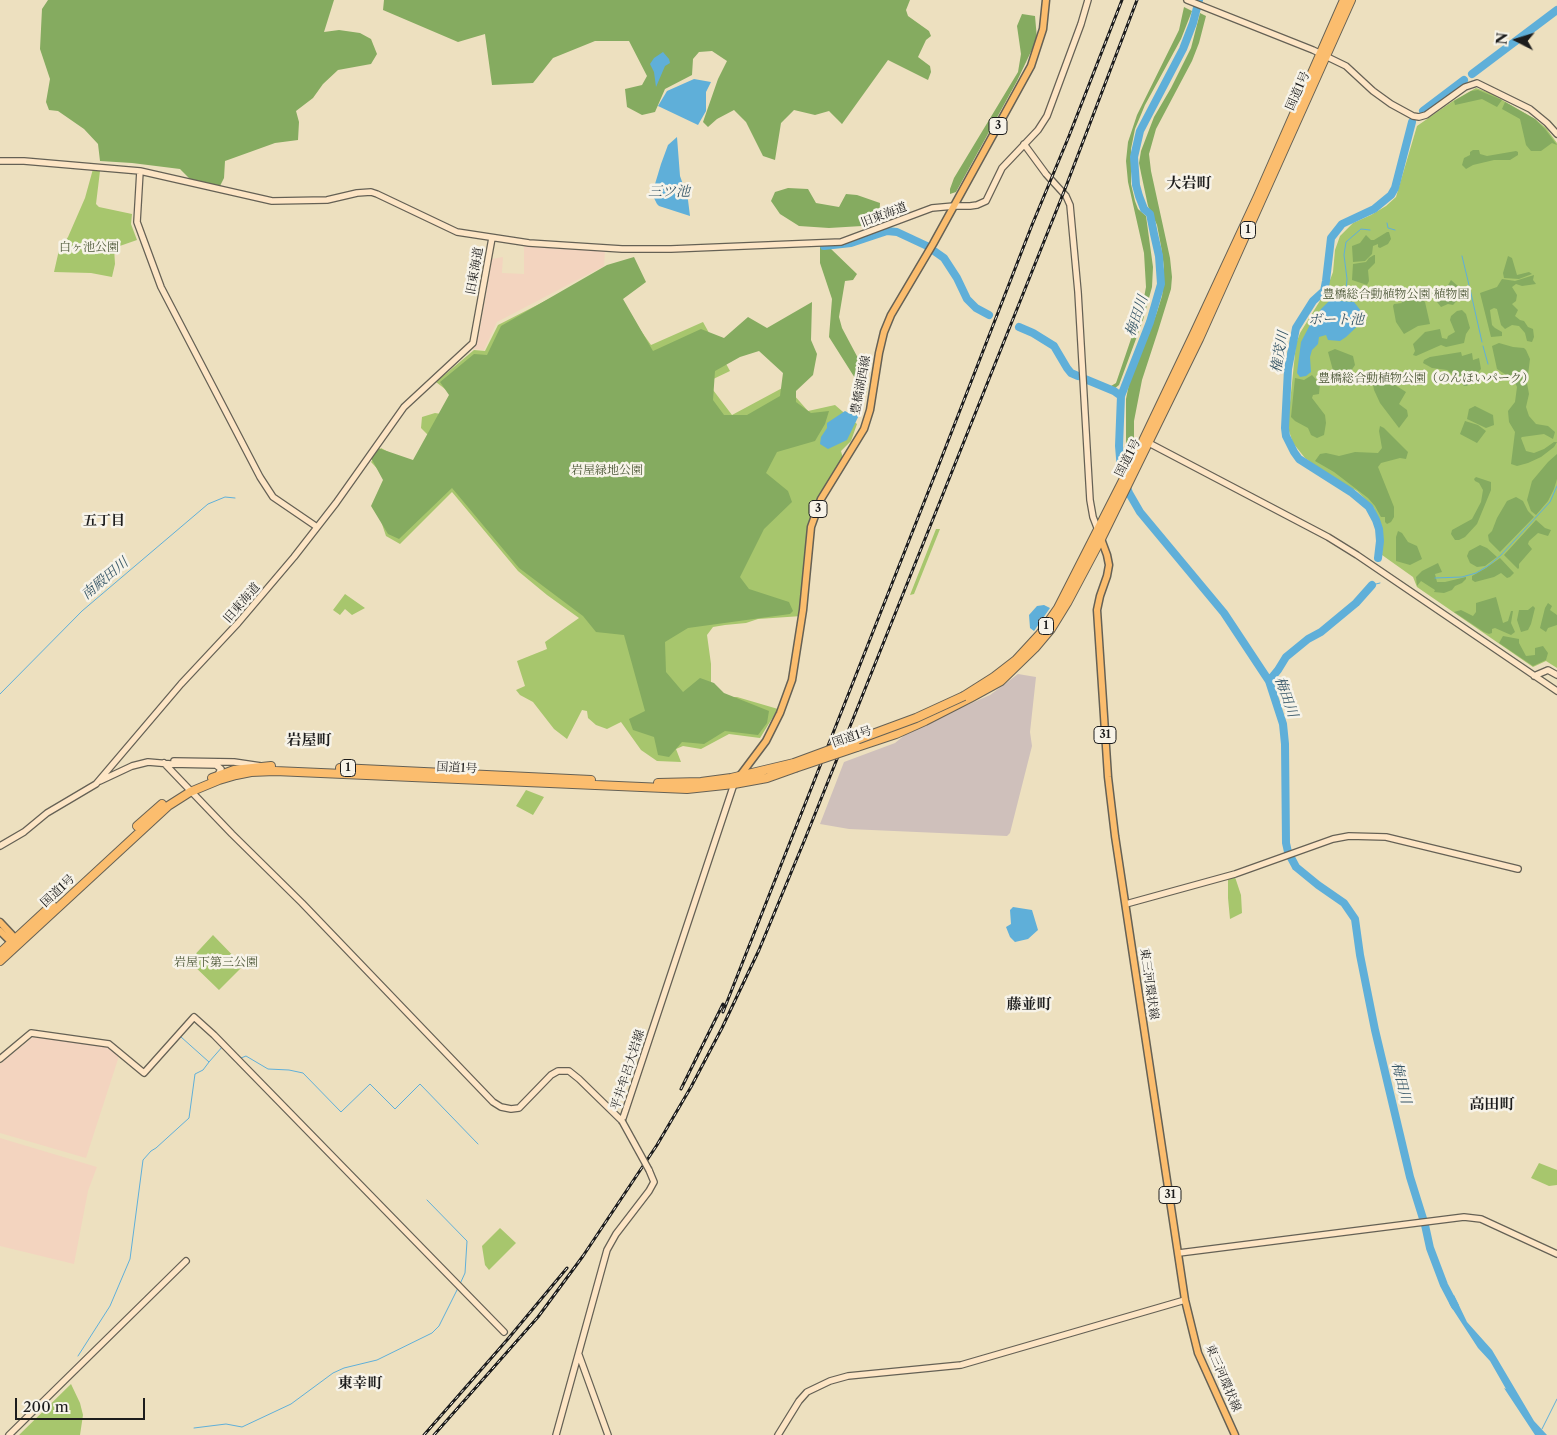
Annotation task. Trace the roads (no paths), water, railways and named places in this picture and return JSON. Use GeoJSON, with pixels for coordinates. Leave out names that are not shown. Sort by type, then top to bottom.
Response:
{"type":"FeatureCollection","features":[{"type":"Feature","properties":{"kind":"highway","name":"国道1号"},"geometry":{"type":"LineString","coordinates":[[1324,55],[1344,0]]}},
{"type":"Feature","properties":{"kind":"highway","name":"国道1号"},"geometry":{"type":"LineString","coordinates":[[189,790],[236,775],[270,770],[687,789],[734,784],[767,778],[967,697],[1001,681],[1036,648],[1051,628],[1067,603],[1101,539],[1258,196],[1351,0]]}},
{"type":"Feature","properties":{"kind":"highway","name":"国道1号"},"geometry":{"type":"LineString","coordinates":[[967,697],[1016,660],[1040,634],[1062,601],[1118,490],[1140,454]]}},
{"type":"Feature","properties":{"kind":"highway","name":"国道1号"},"geometry":{"type":"LineString","coordinates":[[0,953],[166,801],[218,775],[234,770],[261,766],[660,783],[701,782],[794,766]]}},
{"type":"Feature","properties":{"kind":"highway","name":"国道1号"},"geometry":{"type":"LineString","coordinates":[[0,961],[14,942]]}},
{"type":"Feature","properties":{"kind":"main road","name":"豊橋湖西線"},"geometry":{"type":"LineString","coordinates":[[734,784],[766,741],[780,713],[792,680],[803,610],[811,527],[821,499],[864,429],[870,410],[884,332],[1031,66],[1042,29],[1046,0]]}},
{"type":"Feature","properties":{"kind":"main road","name":"東三河環状線"},"geometry":{"type":"LineString","coordinates":[[1098,530],[1109,564],[1108,576],[1097,610],[1108,777],[1115,836],[1185,1300],[1198,1353],[1235,1435]]}},
{"type":"Feature","properties":{"kind":"main road"},"geometry":{"type":"LineString","coordinates":[[0,922],[14,942]]}},
{"type":"Feature","properties":{"kind":"main road"},"geometry":{"type":"LineString","coordinates":[[0,931],[14,942]]}},
{"type":"Feature","properties":{"kind":"street","name":"旧東海道"},"geometry":{"type":"LineString","coordinates":[[0,846],[24,832],[47,813],[96,784],[181,684],[238,623],[294,557],[318,527],[404,407],[472,343],[492,238],[529,243],[622,249],[740,247],[841,242],[932,208],[977,205],[986,201],[1002,168],[1041,127],[1048,116],[1088,0]]}},
{"type":"Feature","properties":{"kind":"street"},"geometry":{"type":"LineString","coordinates":[[1188,0],[1324,55],[1346,66],[1373,91],[1412,116],[1426,115],[1465,87],[1471,84],[1480,84],[1530,109],[1557,134]]}},
{"type":"Feature","properties":{"kind":"street"},"geometry":{"type":"LineString","coordinates":[[1024,144],[1046,174],[1066,196],[1070,205],[1078,292],[1090,500],[1098,530]]}},
{"type":"Feature","properties":{"kind":"street"},"geometry":{"type":"LineString","coordinates":[[0,161],[24,160],[140,172],[272,201],[327,200],[370,192],[457,232],[492,238]]}},
{"type":"Feature","properties":{"kind":"street"},"geometry":{"type":"LineString","coordinates":[[140,172],[136,222],[161,287],[268,490],[273,497],[318,527]]}},
{"type":"Feature","properties":{"kind":"street"},"geometry":{"type":"LineString","coordinates":[[1146,442],[1328,537],[1557,691]]}},
{"type":"Feature","properties":{"kind":"street"},"geometry":{"type":"LineString","coordinates":[[1534,676],[1548,670],[1557,675]]}},
{"type":"Feature","properties":{"kind":"street"},"geometry":{"type":"LineString","coordinates":[[164,763],[183,760],[243,762],[261,766]]}},
{"type":"Feature","properties":{"kind":"street"},"geometry":{"type":"LineString","coordinates":[[96,784],[132,766],[148,762],[216,765],[221,769],[218,775]]}},
{"type":"Feature","properties":{"kind":"street"},"geometry":{"type":"LineString","coordinates":[[164,763],[302,903],[493,1102],[501,1107],[519,1108],[551,1075],[558,1071],[569,1071],[622,1121]]}},
{"type":"Feature","properties":{"kind":"street","name":"平井牟呂大岩線"},"geometry":{"type":"LineString","coordinates":[[556,1435],[607,1250],[616,1234],[650,1191],[654,1182],[622,1121],[734,784]]}},
{"type":"Feature","properties":{"kind":"street"},"geometry":{"type":"LineString","coordinates":[[1126,904],[1235,874],[1333,839],[1349,836],[1376,836],[1404,840],[1518,869]]}},
{"type":"Feature","properties":{"kind":"street"},"geometry":{"type":"LineString","coordinates":[[0,1059],[31,1033],[109,1044],[144,1073],[194,1017],[504,1332]]}},
{"type":"Feature","properties":{"kind":"street"},"geometry":{"type":"LineString","coordinates":[[1179,1253],[1464,1217],[1481,1219],[1557,1254]]}},
{"type":"Feature","properties":{"kind":"street"},"geometry":{"type":"LineString","coordinates":[[9,1435],[186,1261]]}},
{"type":"Feature","properties":{"kind":"street"},"geometry":{"type":"LineString","coordinates":[[778,1435],[799,1400],[807,1392],[830,1381],[848,1376],[932,1369],[972,1363],[1185,1300]]}},
{"type":"Feature","properties":{"kind":"street"},"geometry":{"type":"LineString","coordinates":[[579,1355],[608,1435]]}},
{"type":"Feature","properties":{"kind":"water"},"geometry":{"type":"Polygon","coordinates":[[[663,52],[670,63],[665,66],[656,87],[654,72],[650,64],[654,58],[663,52]]]}},
{"type":"Feature","properties":{"kind":"water"},"geometry":{"type":"Polygon","coordinates":[[[694,79],[711,82],[706,92],[706,111],[698,125],[658,106],[667,91],[694,79]]]}},
{"type":"Feature","properties":{"kind":"water","name":"三ツ池"},"geometry":{"type":"Polygon","coordinates":[[[677,137],[680,176],[687,192],[690,216],[659,206],[652,194],[668,145],[677,137]]]}},
{"type":"Feature","properties":{"kind":"water","name":"ボート池"},"geometry":{"type":"Polygon","coordinates":[[[1330,300],[1354,302],[1365,316],[1365,319],[1340,341],[1328,340],[1326,335],[1319,337],[1318,344],[1312,350],[1310,357],[1311,372],[1306,376],[1300,377],[1297,373],[1301,342],[1313,319],[1315,320],[1321,309],[1330,300]]]}},
{"type":"Feature","properties":{"kind":"water"},"geometry":{"type":"Polygon","coordinates":[[[858,410],[861,411],[847,440],[828,449],[820,444],[821,437],[827,428],[827,423],[845,411],[851,414],[858,410]]]}},
{"type":"Feature","properties":{"kind":"water"},"geometry":{"type":"Polygon","coordinates":[[[1044,605],[1050,608],[1034,631],[1030,628],[1029,615],[1037,606],[1044,605]]]}},
{"type":"Feature","properties":{"kind":"water"},"geometry":{"type":"Polygon","coordinates":[[[1013,907],[1032,910],[1038,930],[1028,939],[1015,942],[1010,937],[1006,927],[1011,924],[1010,910],[1013,907]]]}},
{"type":"Feature","properties":{"kind":"water"},"geometry":{"type":"Polygon","coordinates":[[[1454,1295],[1467,1322],[1492,1350],[1534,1421],[1547,1435],[1535,1435],[1504,1388],[1506,1389],[1490,1361],[1478,1348],[1450,1305],[1448,1299],[1454,1295]]]}},
{"type":"Feature","properties":{"kind":"waterway","name":"梅田川"},"geometry":{"type":"LineString","coordinates":[[1199,0],[1183,49],[1140,131],[1134,157],[1136,185],[1144,209],[1150,214],[1159,256],[1161,284],[1150,322],[1121,396],[1119,446],[1121,470],[1129,493],[1140,512],[1224,613],[1269,681],[1283,724],[1286,843],[1288,852],[1296,867],[1344,903],[1355,919],[1375,1030],[1410,1177],[1430,1248],[1444,1285],[1455,1306]]}},
{"type":"Feature","properties":{"kind":"waterway","name":"権茂川"},"geometry":{"type":"LineString","coordinates":[[1472,74],[1557,10]]}},
{"type":"Feature","properties":{"kind":"waterway","name":"権茂川"},"geometry":{"type":"LineString","coordinates":[[1423,111],[1464,80]]}},
{"type":"Feature","properties":{"kind":"waterway","name":"権茂川"},"geometry":{"type":"LineString","coordinates":[[1378,558],[1379,529],[1369,507],[1351,492],[1299,459],[1286,436],[1288,369],[1296,328],[1313,301],[1324,291],[1331,238],[1342,224],[1374,209],[1391,195],[1395,188],[1412,122]]}},
{"type":"Feature","properties":{"kind":"waterway"},"geometry":{"type":"LineString","coordinates":[[1387,223],[1388,228],[1395,230]]}},
{"type":"Feature","properties":{"kind":"waterway"},"geometry":{"type":"LineString","coordinates":[[1345,302],[1347,279],[1344,255],[1346,242],[1361,229],[1370,230]]}},
{"type":"Feature","properties":{"kind":"waterway"},"geometry":{"type":"LineString","coordinates":[[824,246],[851,243],[887,231],[897,232],[927,246],[944,258],[957,278],[967,299],[976,308],[989,315]]}},
{"type":"Feature","properties":{"kind":"waterway"},"geometry":{"type":"LineString","coordinates":[[1462,256],[1469,285]]}},
{"type":"Feature","properties":{"kind":"waterway"},"geometry":{"type":"LineString","coordinates":[[1470,289],[1482,342]]}},
{"type":"Feature","properties":{"kind":"waterway"},"geometry":{"type":"LineString","coordinates":[[1019,327],[1054,346],[1067,368],[1071,373],[1078,376]]}},
{"type":"Feature","properties":{"kind":"waterway"},"geometry":{"type":"LineString","coordinates":[[1483,346],[1488,364]]}},
{"type":"Feature","properties":{"kind":"waterway"},"geometry":{"type":"LineString","coordinates":[[1085,379],[1114,391],[1121,396]]}},
{"type":"Feature","properties":{"kind":"waterway"},"geometry":{"type":"LineString","coordinates":[[1435,578],[1462,577],[1476,573],[1488,566],[1501,555],[1550,502],[1557,486]]}},
{"type":"Feature","properties":{"kind":"waterway","name":"南殿田川"},"geometry":{"type":"LineString","coordinates":[[0,694],[82,611],[208,504],[225,497],[235,498]]}},
{"type":"Feature","properties":{"kind":"waterway","name":"権茂川"},"geometry":{"type":"LineString","coordinates":[[1372,585],[1380,583]]}},
{"type":"Feature","properties":{"kind":"waterway","name":"権茂川"},"geometry":{"type":"LineString","coordinates":[[1269,681],[1286,657],[1308,639],[1321,632],[1356,603],[1372,585]]}},
{"type":"Feature","properties":{"kind":"waterway"},"geometry":{"type":"LineString","coordinates":[[78,1356],[110,1306],[130,1259],[143,1160],[189,1118],[195,1074],[203,1070],[209,1062],[181,1037]]}},
{"type":"Feature","properties":{"kind":"waterway"},"geometry":{"type":"LineString","coordinates":[[209,1062],[223,1046]]}},
{"type":"Feature","properties":{"kind":"waterway"},"geometry":{"type":"LineString","coordinates":[[241,1058],[246,1056],[268,1069],[303,1073],[341,1112],[370,1084],[395,1109],[420,1084],[478,1144]]}},
{"type":"Feature","properties":{"kind":"waterway"},"geometry":{"type":"LineString","coordinates":[[427,1200],[467,1241],[465,1273],[460,1284]]}},
{"type":"Feature","properties":{"kind":"waterway"},"geometry":{"type":"LineString","coordinates":[[194,1428],[226,1424],[242,1427],[291,1404],[333,1373],[344,1368],[377,1360],[432,1333],[439,1326],[458,1288]]}},
{"type":"Feature","properties":{"kind":"waterway"},"geometry":{"type":"LineString","coordinates":[[1542,1429],[1557,1399]]}},
{"type":"Feature","properties":{"kind":"railway"},"geometry":{"type":"LineString","coordinates":[[723,1012],[1122,0]]}},
{"type":"Feature","properties":{"kind":"railway"},"geometry":{"type":"LineString","coordinates":[[434,1435],[538,1317],[583,1256],[657,1145],[691,1087],[722,1028],[759,950],[805,839],[1065,189],[1137,0]]}},
{"type":"Feature","properties":{"kind":"railway"},"geometry":{"type":"LineString","coordinates":[[681,1089],[723,1004]]}},
{"type":"Feature","properties":{"kind":"railway"},"geometry":{"type":"LineString","coordinates":[[424,1435],[567,1268]]}},
{"type":"Feature","properties":{"kind":"district","name":"大岩町"},"geometry":{"type":"Point","coordinates":[1189,184]}},
{"type":"Feature","properties":{"kind":"district","name":"五丁目"},"geometry":{"type":"Point","coordinates":[104,521]}},
{"type":"Feature","properties":{"kind":"district","name":"岩屋町"},"geometry":{"type":"Point","coordinates":[309,741]}},
{"type":"Feature","properties":{"kind":"district","name":"藤並町"},"geometry":{"type":"Point","coordinates":[1029,1005]}},
{"type":"Feature","properties":{"kind":"district","name":"高田町"},"geometry":{"type":"Point","coordinates":[1492,1105]}},
{"type":"Feature","properties":{"kind":"district","name":"東幸町"},"geometry":{"type":"Point","coordinates":[360,1384]}},
{"type":"Feature","properties":{"kind":"park label","name":"白ヶ池公園"},"geometry":{"type":"Point","coordinates":[89,248]}},
{"type":"Feature","properties":{"kind":"park label","name":"豊橋総合動植物公園 植物園"},"geometry":{"type":"Point","coordinates":[1396,295]}},
{"type":"Feature","properties":{"kind":"park label","name":"豊橋総合動植物公園（のんほいパーク）"},"geometry":{"type":"Point","coordinates":[1426,379]}},
{"type":"Feature","properties":{"kind":"park label","name":"岩屋緑地公園"},"geometry":{"type":"Point","coordinates":[607,471]}},
{"type":"Feature","properties":{"kind":"park label","name":"岩屋下第三公園"},"geometry":{"type":"Point","coordinates":[216,963]}}]}
